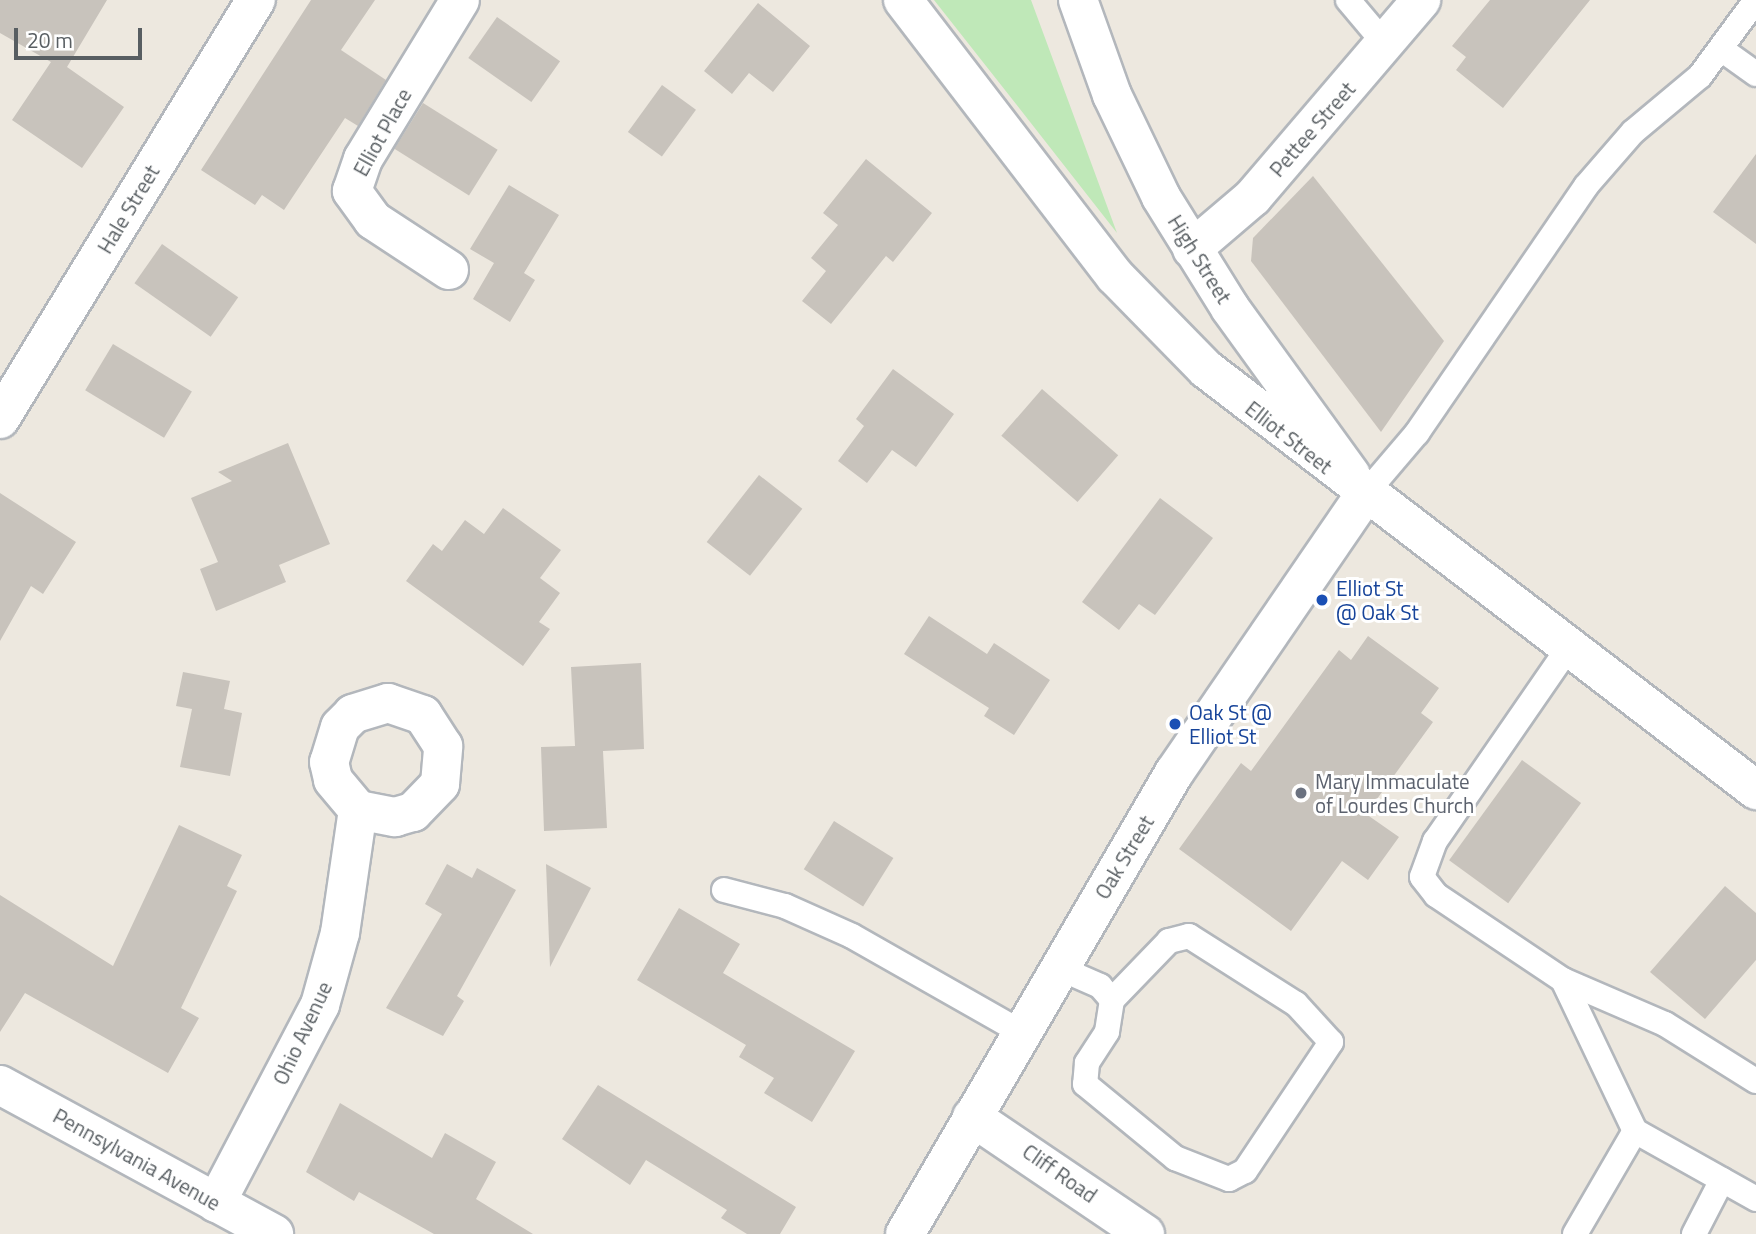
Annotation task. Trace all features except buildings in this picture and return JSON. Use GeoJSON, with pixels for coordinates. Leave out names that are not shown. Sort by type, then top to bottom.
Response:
{"type":"FeatureCollection","features":[{"type":"Feature","properties":{"kind":"street","name":"Hale Street"},"geometry":{"type":"LineString","coordinates":[[0,419],[256,0]]}},
{"type":"Feature","properties":{"kind":"street","name":"Elliot Place"},"geometry":{"type":"LineString","coordinates":[[449,270],[373,220],[352,191],[363,159],[460,0]]}},
{"type":"Feature","properties":{"kind":"street","name":"Elliot Street"},"geometry":{"type":"LineString","coordinates":[[903,0],[1141,306],[1243,401],[1756,790]]}},
{"type":"Feature","properties":{"kind":"street","name":"High Street"},"geometry":{"type":"LineString","coordinates":[[1078,0],[1126,128],[1192,249],[1364,494]]}},
{"type":"Feature","properties":{"kind":"street","name":"Pettee Street"},"geometry":{"type":"LineString","coordinates":[[1192,249],[1252,197],[1421,0]]}},
{"type":"Feature","properties":{"kind":"street","name":"Oak Street"},"geometry":{"type":"LineString","coordinates":[[905,1234],[1174,773],[1364,494]]}},
{"type":"Feature","properties":{"kind":"street","name":"Ohio Avenue"},"geometry":{"type":"LineString","coordinates":[[216,1203],[320,1004],[340,933],[358,810]]}},
{"type":"Feature","properties":{"kind":"street","name":"Pennsylvania Avenue"},"geometry":{"type":"LineString","coordinates":[[0,1084],[274,1234]]}},
{"type":"Feature","properties":{"kind":"street","name":"Cliff Road"},"geometry":{"type":"LineString","coordinates":[[972,1117],[1145,1234]]}},
{"type":"Feature","properties":{"kind":"lane"},"geometry":{"type":"LineString","coordinates":[[1348,0],[1385,44]]}},
{"type":"Feature","properties":{"kind":"lane"},"geometry":{"type":"LineString","coordinates":[[1364,494],[1417,433],[1586,186],[1721,49],[1756,0]]}},
{"type":"Feature","properties":{"kind":"lane"},"geometry":{"type":"LineString","coordinates":[[1721,49],[1756,74]]}},
{"type":"Feature","properties":{"kind":"lane"},"geometry":{"type":"LineString","coordinates":[[1570,647],[1435,841],[1422,877],[1436,895],[1563,980],[1665,1024],[1756,1081]]}},
{"type":"Feature","properties":{"kind":"lane"},"geometry":{"type":"LineString","coordinates":[[723,890],[785,906],[852,936],[1021,1032]]}},
{"type":"Feature","properties":{"kind":"lane"},"geometry":{"type":"LineString","coordinates":[[1059,968],[1100,986],[1112,1000],[1107,1032],[1087,1063],[1085,1084],[1175,1158],[1229,1179],[1245,1171],[1331,1042],[1296,1004],[1189,936],[1169,941],[1112,1000]]}},
{"type":"Feature","properties":{"kind":"lane"},"geometry":{"type":"LineString","coordinates":[[1563,980],[1634,1132],[1756,1199]]}},
{"type":"Feature","properties":{"kind":"lane"},"geometry":{"type":"LineString","coordinates":[[1575,1234],[1634,1132]]}},
{"type":"Feature","properties":{"kind":"lane"},"geometry":{"type":"LineString","coordinates":[[1694,1234],[1722,1180]]}},
{"type":"Feature","properties":{"kind":"green space"},"geometry":{"type":"Polygon","coordinates":[[[934,0],[1031,0],[1117,233],[1016,104],[934,0]]]}},
{"type":"Feature","properties":{"kind":"place","name":"Elliot St @ Oak St"},"geometry":{"type":"Point","coordinates":[1322,600]}},
{"type":"Feature","properties":{"kind":"place","name":"Oak St @ Elliot St"},"geometry":{"type":"Point","coordinates":[1175,724]}},
{"type":"Feature","properties":{"kind":"place","name":"Mary Immaculate of Lourdes Church"},"geometry":{"type":"Point","coordinates":[1301,793]}}]}
